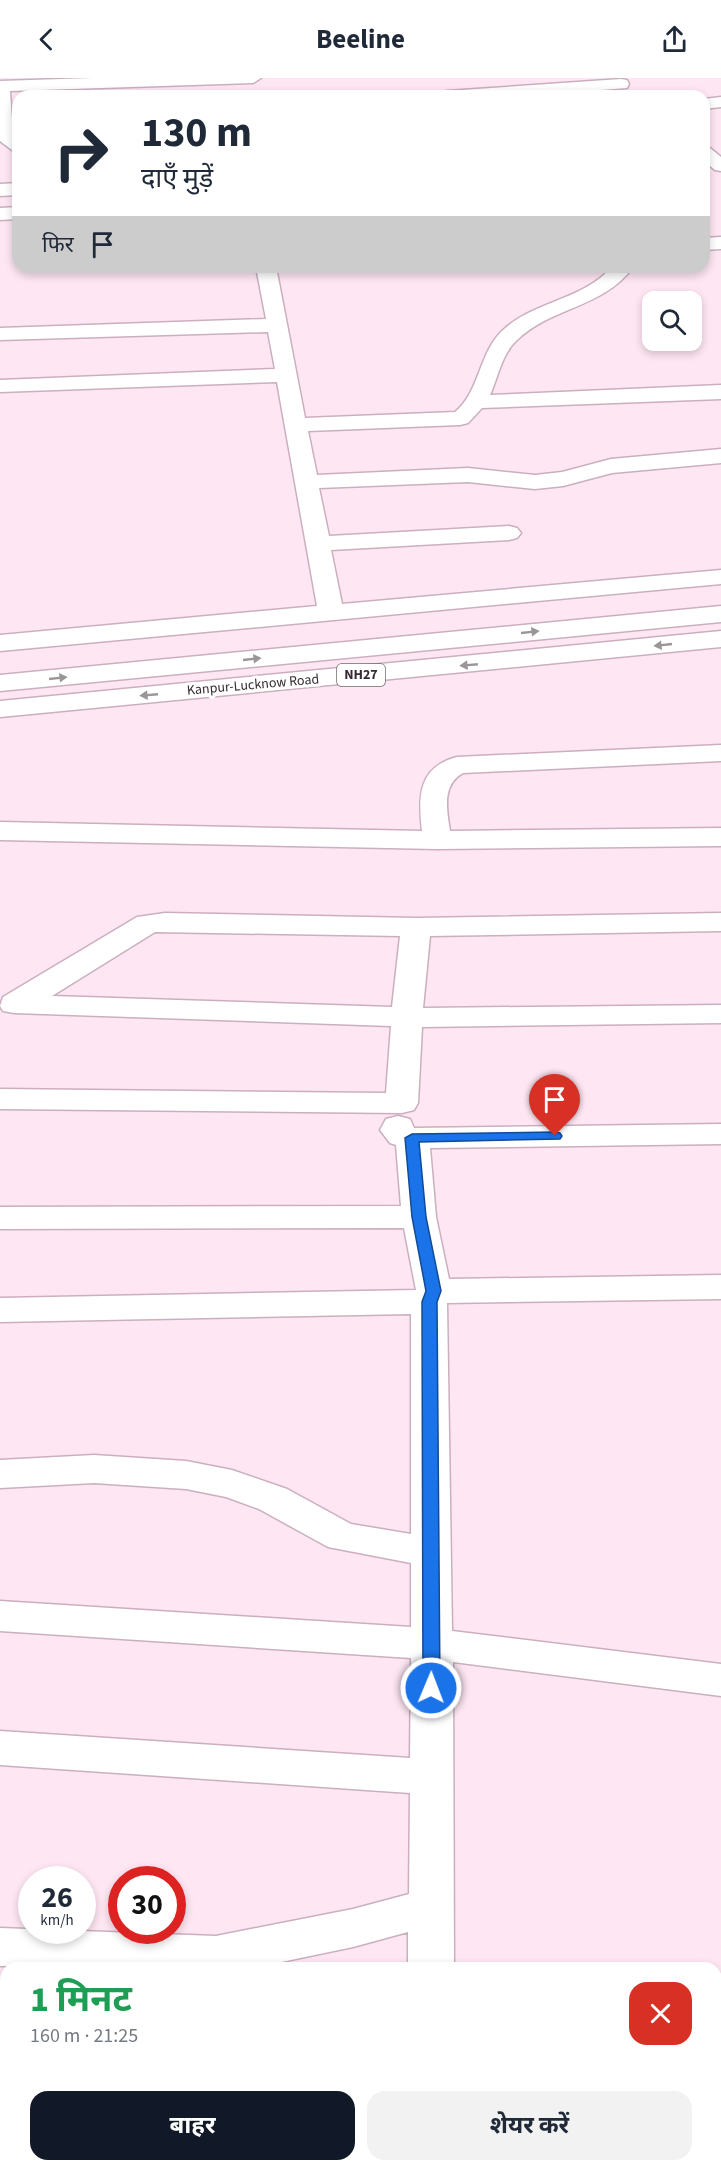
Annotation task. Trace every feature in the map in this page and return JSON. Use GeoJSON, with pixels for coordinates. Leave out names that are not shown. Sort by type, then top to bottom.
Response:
{"type":"FeatureCollection","features":[{"type":"Feature","properties":{"kind":"main road"},"geometry":{"type":"LineString","coordinates":[[11,140],[4,135],[11,112],[0,86],[253,78]]}},
{"type":"Feature","properties":{"kind":"main road"},"geometry":{"type":"LineString","coordinates":[[515,90],[616,81]]}},
{"type":"Feature","properties":{"kind":"main road"},"geometry":{"type":"LineString","coordinates":[[267,273],[331,612]]}},
{"type":"Feature","properties":{"kind":"main road"},"geometry":{"type":"LineString","coordinates":[[296,426],[446,420],[467,415],[476,402],[496,352],[508,337],[529,322],[598,289],[619,273]]}},
{"type":"Feature","properties":{"kind":"main road"},"geometry":{"type":"LineString","coordinates":[[0,334],[278,325]]}},
{"type":"Feature","properties":{"kind":"main road"},"geometry":{"type":"LineString","coordinates":[[0,386],[287,375]]}},
{"type":"Feature","properties":{"kind":"main road"},"geometry":{"type":"LineString","coordinates":[[476,402],[721,392]]}},
{"type":"Feature","properties":{"kind":"main road"},"geometry":{"type":"LineString","coordinates":[[307,482],[468,475],[535,482],[563,479],[611,466],[721,456]]}},
{"type":"Feature","properties":{"kind":"main road"},"geometry":{"type":"LineString","coordinates":[[318,544],[509,533]]}},
{"type":"Feature","properties":{"kind":"main road"},"geometry":{"type":"LineString","coordinates":[[0,643],[721,577]]}},
{"type":"Feature","properties":{"kind":"main road","name":"Kanpur-Lucknow Road"},"geometry":{"type":"LineString","coordinates":[[0,684],[721,614]]}},
{"type":"Feature","properties":{"kind":"main road","name":"Kanpur-Lucknow Road"},"geometry":{"type":"LineString","coordinates":[[0,709],[721,639]]}},
{"type":"Feature","properties":{"kind":"main road"},"geometry":{"type":"LineString","coordinates":[[437,840],[433,804],[438,778],[457,765],[721,753]]}},
{"type":"Feature","properties":{"kind":"main road"},"geometry":{"type":"LineString","coordinates":[[0,831],[437,840],[721,837]]}},
{"type":"Feature","properties":{"kind":"main road"},"geometry":{"type":"LineString","coordinates":[[9,1004],[148,923],[165,921],[416,927],[721,922]]}},
{"type":"Feature","properties":{"kind":"main road"},"geometry":{"type":"LineString","coordinates":[[416,927],[407,1016],[402,1103],[397,1130],[402,1136],[412,1138],[721,1134]]}},
{"type":"Feature","properties":{"kind":"main road"},"geometry":{"type":"LineString","coordinates":[[9,1004],[407,1016],[721,1014]]}},
{"type":"Feature","properties":{"kind":"main road"},"geometry":{"type":"LineString","coordinates":[[0,1099],[402,1103]]}},
{"type":"Feature","properties":{"kind":"main road"},"geometry":{"type":"LineString","coordinates":[[412,1138],[419,1217],[431,1297],[430,1962]]}},
{"type":"Feature","properties":{"kind":"main road"},"geometry":{"type":"LineString","coordinates":[[0,1218],[419,1217]]}},
{"type":"Feature","properties":{"kind":"main road"},"geometry":{"type":"LineString","coordinates":[[0,1310],[721,1287]]}},
{"type":"Feature","properties":{"kind":"main road"},"geometry":{"type":"LineString","coordinates":[[0,1474],[94,1469],[186,1475],[232,1484],[273,1499],[342,1537],[430,1552]]}},
{"type":"Feature","properties":{"kind":"main road"},"geometry":{"type":"LineString","coordinates":[[0,1616],[432,1644],[721,1680]]}},
{"type":"Feature","properties":{"kind":"main road"},"geometry":{"type":"LineString","coordinates":[[0,1748],[430,1777]]}},
{"type":"Feature","properties":{"kind":"main road"},"geometry":{"type":"LineString","coordinates":[[0,1947],[216,1956],[353,1928],[430,1907]]}},
{"type":"Feature","properties":{"kind":"route"},"geometry":{"type":"LineString","coordinates":[[431,1688],[429,1302],[434,1291],[419,1217],[412,1138],[555,1136]]}}]}
